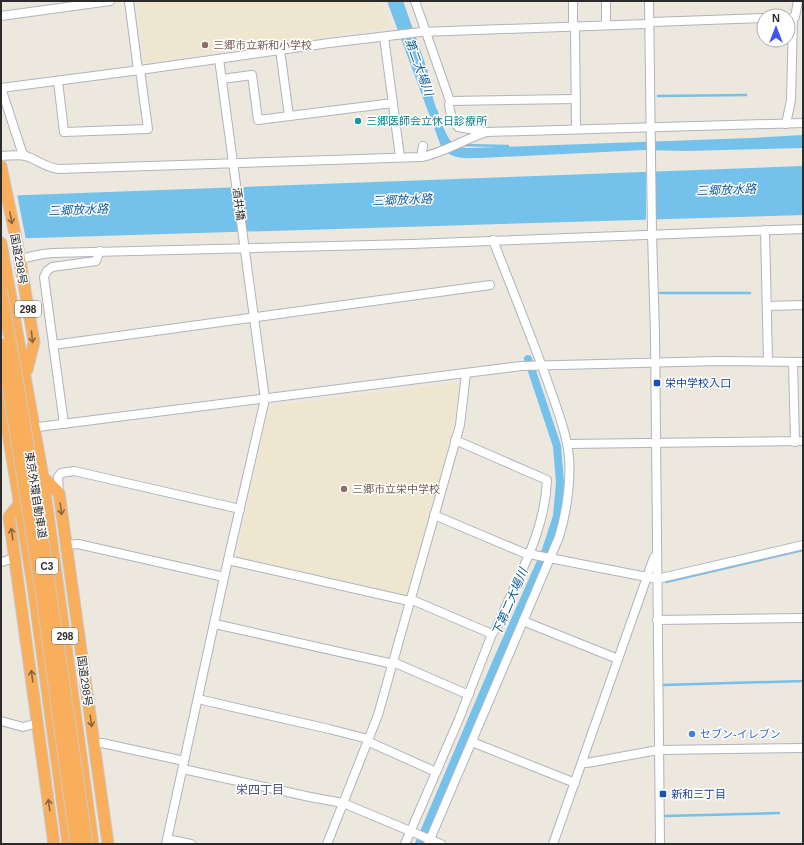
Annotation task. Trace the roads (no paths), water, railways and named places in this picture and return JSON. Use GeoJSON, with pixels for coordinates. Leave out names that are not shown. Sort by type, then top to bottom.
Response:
{"type":"FeatureCollection","features":[{"type":"Feature","properties":{"kind":"highway","name":"国道298号"},"geometry":{"type":"LineString","coordinates":[[1,166],[17,244],[34,342],[26,374]]}},
{"type":"Feature","properties":{"kind":"highway","name":"国道298号"},"geometry":{"type":"LineString","coordinates":[[2,245],[43,477],[93,844]]}},
{"type":"Feature","properties":{"kind":"highway","name":"東京外環自動車道"},"geometry":{"type":"LineString","coordinates":[[1,288],[19,385],[87,844]]}},
{"type":"Feature","properties":{"kind":"highway","name":"東京外環自動車道"},"geometry":{"type":"LineString","coordinates":[[1,344],[41,590],[76,844]]}},
{"type":"Feature","properties":{"kind":"highway","name":"298"},"geometry":{"type":"LineString","coordinates":[[1,391],[4,432],[20,503],[33,586],[68,844]]}},
{"type":"Feature","properties":{"kind":"highway"},"geometry":{"type":"LineString","coordinates":[[43,477],[59,493]]}},
{"type":"Feature","properties":{"kind":"highway","name":"国道298号"},"geometry":{"type":"LineString","coordinates":[[59,493],[108,844]]}},
{"type":"Feature","properties":{"kind":"highway"},"geometry":{"type":"LineString","coordinates":[[20,503],[5,516],[15,558],[54,844]]}},
{"type":"Feature","properties":{"kind":"street"},"geometry":{"type":"LineString","coordinates":[[1,16],[110,1]]}},
{"type":"Feature","properties":{"kind":"street"},"geometry":{"type":"LineString","coordinates":[[58,81],[64,132],[148,130],[129,1]]}},
{"type":"Feature","properties":{"kind":"street"},"geometry":{"type":"LineString","coordinates":[[415,1],[424,32],[450,101],[450,111],[453,121],[458,127],[487,132],[803,124]]}},
{"type":"Feature","properties":{"kind":"street"},"geometry":{"type":"LineString","coordinates":[[573,1],[576,129]]}},
{"type":"Feature","properties":{"kind":"street"},"geometry":{"type":"LineString","coordinates":[[606,1],[606,25]]}},
{"type":"Feature","properties":{"kind":"street"},"geometry":{"type":"LineString","coordinates":[[649,1],[660,844]]}},
{"type":"Feature","properties":{"kind":"street"},"geometry":{"type":"LineString","coordinates":[[796,12],[798,1]]}},
{"type":"Feature","properties":{"kind":"street"},"geometry":{"type":"LineString","coordinates":[[25,156],[22,152],[2,88],[334,42],[424,32],[756,18]]}},
{"type":"Feature","properties":{"kind":"street"},"geometry":{"type":"LineString","coordinates":[[384,37],[400,157]]}},
{"type":"Feature","properties":{"kind":"street"},"geometry":{"type":"LineString","coordinates":[[786,124],[791,100],[794,48]]}},
{"type":"Feature","properties":{"kind":"street"},"geometry":{"type":"LineString","coordinates":[[280,50],[289,116]]}},
{"type":"Feature","properties":{"kind":"street","name":"酒井橋"},"geometry":{"type":"LineString","coordinates":[[219,59],[265,399]]}},
{"type":"Feature","properties":{"kind":"street"},"geometry":{"type":"LineString","coordinates":[[222,79],[252,76],[258,120],[393,103]]}},
{"type":"Feature","properties":{"kind":"street"},"geometry":{"type":"LineString","coordinates":[[450,101],[576,99]]}},
{"type":"Feature","properties":{"kind":"street"},"geometry":{"type":"LineString","coordinates":[[1,156],[25,156],[42,165],[59,169],[234,167],[420,157],[442,152],[487,132]]}},
{"type":"Feature","properties":{"kind":"street"},"geometry":{"type":"LineString","coordinates":[[420,157],[423,146]]}},
{"type":"Feature","properties":{"kind":"street"},"geometry":{"type":"LineString","coordinates":[[5,261],[43,254],[100,251],[244,248],[803,229]]}},
{"type":"Feature","properties":{"kind":"street"},"geometry":{"type":"LineString","coordinates":[[765,230],[768,361]]}},
{"type":"Feature","properties":{"kind":"street"},"geometry":{"type":"LineString","coordinates":[[429,842],[560,537],[565,517],[568,492],[569,459],[567,444],[541,365],[493,240]]}},
{"type":"Feature","properties":{"kind":"street"},"geometry":{"type":"LineString","coordinates":[[64,424],[44,277],[47,271],[52,267],[96,261],[100,251]]}},
{"type":"Feature","properties":{"kind":"street"},"geometry":{"type":"LineString","coordinates":[[53,345],[490,285]]}},
{"type":"Feature","properties":{"kind":"street"},"geometry":{"type":"LineString","coordinates":[[767,306],[803,305]]}},
{"type":"Feature","properties":{"kind":"street"},"geometry":{"type":"LineString","coordinates":[[4,432],[521,366],[654,362],[803,362]]}},
{"type":"Feature","properties":{"kind":"street"},"geometry":{"type":"LineString","coordinates":[[567,444],[799,442],[793,362]]}},
{"type":"Feature","properties":{"kind":"street"},"geometry":{"type":"LineString","coordinates":[[328,844],[367,740],[378,715],[460,424],[466,373]]}},
{"type":"Feature","properties":{"kind":"street"},"geometry":{"type":"LineString","coordinates":[[191,844],[166,841],[265,399]]}},
{"type":"Feature","properties":{"kind":"street"},"geometry":{"type":"LineString","coordinates":[[405,844],[469,695],[492,634],[496,629],[529,554],[538,531],[547,493],[547,480],[455,440]]}},
{"type":"Feature","properties":{"kind":"street"},"geometry":{"type":"LineString","coordinates":[[59,493],[58,477],[64,472],[74,471],[240,509]]}},
{"type":"Feature","properties":{"kind":"street"},"geometry":{"type":"LineString","coordinates":[[434,515],[529,554],[657,578],[803,545]]}},
{"type":"Feature","properties":{"kind":"street"},"geometry":{"type":"LineString","coordinates":[[66,545],[78,544],[224,577]]}},
{"type":"Feature","properties":{"kind":"street"},"geometry":{"type":"LineString","coordinates":[[554,844],[656,551]]}},
{"type":"Feature","properties":{"kind":"street"},"geometry":{"type":"LineString","coordinates":[[1,562],[15,558]]}},
{"type":"Feature","properties":{"kind":"street"},"geometry":{"type":"LineString","coordinates":[[228,560],[410,600],[492,634]]}},
{"type":"Feature","properties":{"kind":"street"},"geometry":{"type":"LineString","coordinates":[[657,620],[803,618]]}},
{"type":"Feature","properties":{"kind":"street"},"geometry":{"type":"LineString","coordinates":[[523,621],[618,659]]}},
{"type":"Feature","properties":{"kind":"street"},"geometry":{"type":"LineString","coordinates":[[215,624],[393,663],[469,695]]}},
{"type":"Feature","properties":{"kind":"street"},"geometry":{"type":"LineString","coordinates":[[198,699],[329,729],[367,740],[436,772]]}},
{"type":"Feature","properties":{"kind":"street"},"geometry":{"type":"LineString","coordinates":[[1,722],[23,727],[38,723]]}},
{"type":"Feature","properties":{"kind":"street"},"geometry":{"type":"LineString","coordinates":[[472,742],[575,783]]}},
{"type":"Feature","properties":{"kind":"street"},"geometry":{"type":"LineString","coordinates":[[94,744],[102,743],[184,760]]}},
{"type":"Feature","properties":{"kind":"street"},"geometry":{"type":"LineString","coordinates":[[582,763],[658,750],[803,748]]}},
{"type":"Feature","properties":{"kind":"street"},"geometry":{"type":"LineString","coordinates":[[183,769],[343,803],[411,831],[429,842],[441,844]]}},
{"type":"Feature","properties":{"kind":"water","name":"第二大場川"},"geometry":{"type":"Polygon","coordinates":[[[387,1],[403,1],[428,72],[427,77],[438,115],[450,140],[459,147],[470,148],[803,135],[803,148],[685,151],[645,150],[480,158],[456,157],[442,149],[387,1]]]}},
{"type":"Feature","properties":{"kind":"water","name":"三郷放水路"},"geometry":{"type":"Polygon","coordinates":[[[803,166],[803,215],[1,239],[1,196],[803,166]]]}},
{"type":"Feature","properties":{"kind":"waterway"},"geometry":{"type":"LineString","coordinates":[[658,96],[746,95]]}},
{"type":"Feature","properties":{"kind":"waterway"},"geometry":{"type":"LineString","coordinates":[[461,145],[508,146]]}},
{"type":"Feature","properties":{"kind":"waterway"},"geometry":{"type":"LineString","coordinates":[[660,293],[750,293]]}},
{"type":"Feature","properties":{"kind":"waterway","name":"下第二大場川"},"geometry":{"type":"LineString","coordinates":[[419,844],[546,550],[557,516],[560,483],[557,446],[528,359]]}},
{"type":"Feature","properties":{"kind":"waterway"},"geometry":{"type":"LineString","coordinates":[[666,582],[803,550]]}},
{"type":"Feature","properties":{"kind":"waterway"},"geometry":{"type":"LineString","coordinates":[[663,685],[803,681]]}},
{"type":"Feature","properties":{"kind":"waterway"},"geometry":{"type":"LineString","coordinates":[[665,816],[779,813]]}},
{"type":"Feature","properties":{"kind":"place","name":"三郷市立新和小学校"},"geometry":{"type":"Point","coordinates":[205,45]}},
{"type":"Feature","properties":{"kind":"place","name":"三郷医師会立休日診療所"},"geometry":{"type":"Point","coordinates":[358,121]}},
{"type":"Feature","properties":{"kind":"place","name":"栄中学校入口"},"geometry":{"type":"Point","coordinates":[657,383]}},
{"type":"Feature","properties":{"kind":"place","name":"三郷市立栄中学校"},"geometry":{"type":"Point","coordinates":[344,489]}},
{"type":"Feature","properties":{"kind":"place","name":"セブン-イレブン"},"geometry":{"type":"Point","coordinates":[692,734]}},
{"type":"Feature","properties":{"kind":"place","name":"新和三丁目"},"geometry":{"type":"Point","coordinates":[663,794]}},
{"type":"Feature","properties":{"kind":"district","name":"栄四丁目"},"geometry":{"type":"Point","coordinates":[260,790]}}]}
